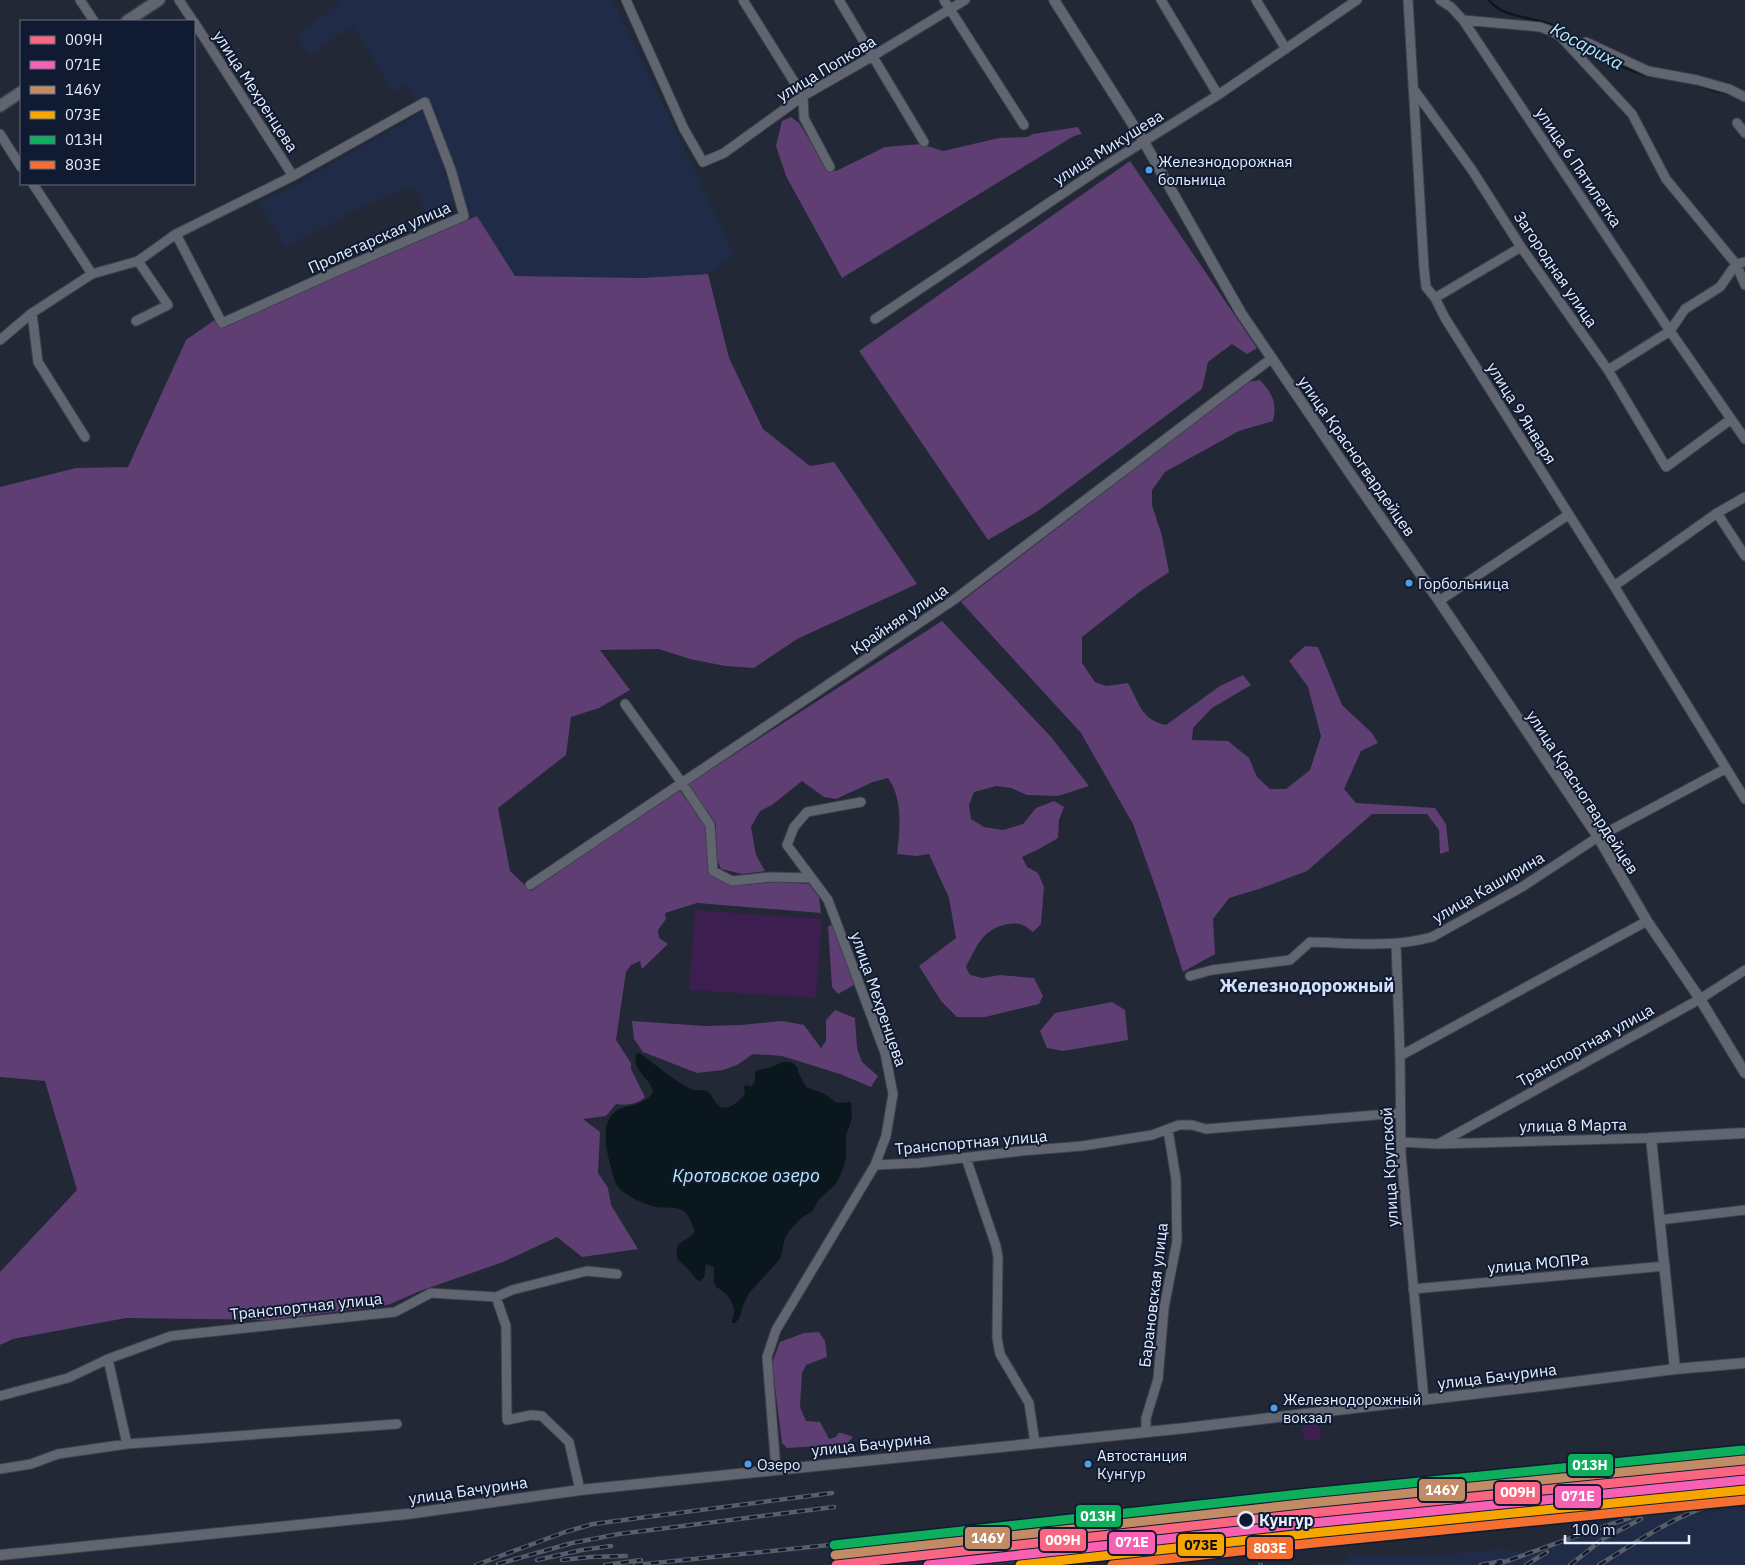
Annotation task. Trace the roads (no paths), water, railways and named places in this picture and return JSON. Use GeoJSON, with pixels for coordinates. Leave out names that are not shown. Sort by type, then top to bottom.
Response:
{"type":"FeatureCollection","features":[{"type":"Feature","properties":{"kind":"main road"},"geometry":{"type":"LineString","coordinates":[[129,20],[159,0]]}},
{"type":"Feature","properties":{"kind":"main road"},"geometry":{"type":"LineString","coordinates":[[0,106],[20,93]]}},
{"type":"Feature","properties":{"kind":"street"},"geometry":{"type":"LineString","coordinates":[[80,0],[93,20]]}},
{"type":"Feature","properties":{"kind":"street","name":"улица Мехренцева"},"geometry":{"type":"LineString","coordinates":[[179,0],[192,20]]}},
{"type":"Feature","properties":{"kind":"street","name":"улица Попкова"},"geometry":{"type":"LineString","coordinates":[[626,0],[684,129],[703,162],[724,153],[803,96],[965,0]]}},
{"type":"Feature","properties":{"kind":"street"},"geometry":{"type":"LineString","coordinates":[[743,0],[803,96],[804,118],[830,167]]}},
{"type":"Feature","properties":{"kind":"street"},"geometry":{"type":"LineString","coordinates":[[838,0],[924,142]]}},
{"type":"Feature","properties":{"kind":"street"},"geometry":{"type":"LineString","coordinates":[[944,0],[1024,125]]}},
{"type":"Feature","properties":{"kind":"street","name":"улица Красногвардейцев"},"geometry":{"type":"LineString","coordinates":[[1054,0],[1144,142],[1241,313],[1598,837],[1647,921],[1700,999],[1745,1073]]}},
{"type":"Feature","properties":{"kind":"street"},"geometry":{"type":"LineString","coordinates":[[1161,0],[1218,95]]}},
{"type":"Feature","properties":{"kind":"street"},"geometry":{"type":"LineString","coordinates":[[1256,0],[1286,49]]}},
{"type":"Feature","properties":{"kind":"street","name":"улица Микушева"},"geometry":{"type":"LineString","coordinates":[[875,319],[1095,172],[1218,95],[1357,0]]}},
{"type":"Feature","properties":{"kind":"street","name":"улица 9 Января"},"geometry":{"type":"LineString","coordinates":[[1408,0],[1426,287],[1435,298],[1450,326],[1614,586],[1745,799]]}},
{"type":"Feature","properties":{"kind":"street","name":"улица 6 Пятилетка"},"geometry":{"type":"LineString","coordinates":[[1440,0],[1451,6],[1463,20],[1670,331],[1745,439]]}},
{"type":"Feature","properties":{"kind":"street"},"geometry":{"type":"LineString","coordinates":[[1463,20],[1540,27],[1560,36],[1632,114],[1666,179],[1741,263],[1745,286]]}},
{"type":"Feature","properties":{"kind":"street","name":"улица Мехренцева"},"geometry":{"type":"LineString","coordinates":[[195,25],[293,176]]}},
{"type":"Feature","properties":{"kind":"street"},"geometry":{"type":"LineString","coordinates":[[1586,42],[1648,71],[1697,80],[1729,89],[1745,97]]}},
{"type":"Feature","properties":{"kind":"street","name":"Загородная улица"},"geometry":{"type":"LineString","coordinates":[[1414,91],[1472,170],[1521,247],[1608,370],[1666,467],[1730,420]]}},
{"type":"Feature","properties":{"kind":"street","name":"Пролетарская улица"},"geometry":{"type":"LineString","coordinates":[[0,340],[32,313],[92,274],[138,261],[176,234],[293,176],[426,102],[451,170],[464,216],[222,323],[176,234]]}},
{"type":"Feature","properties":{"kind":"street"},"geometry":{"type":"LineString","coordinates":[[1737,123],[1745,133]]}},
{"type":"Feature","properties":{"kind":"street"},"geometry":{"type":"LineString","coordinates":[[0,134],[20,164]]}},
{"type":"Feature","properties":{"kind":"street"},"geometry":{"type":"LineString","coordinates":[[34,185],[92,274]]}},
{"type":"Feature","properties":{"kind":"street"},"geometry":{"type":"LineString","coordinates":[[1435,298],[1521,247]]}},
{"type":"Feature","properties":{"kind":"street"},"geometry":{"type":"LineString","coordinates":[[136,320],[168,305],[138,261]]}},
{"type":"Feature","properties":{"kind":"street"},"geometry":{"type":"LineString","coordinates":[[1608,370],[1670,331],[1685,309],[1720,287],[1741,263]]}},
{"type":"Feature","properties":{"kind":"street"},"geometry":{"type":"LineString","coordinates":[[32,313],[38,362],[85,437]]}},
{"type":"Feature","properties":{"kind":"street","name":"Крайняя улица"},"geometry":{"type":"LineString","coordinates":[[530,885],[955,599],[1272,358]]}},
{"type":"Feature","properties":{"kind":"street"},"geometry":{"type":"LineString","coordinates":[[1614,586],[1717,513],[1745,497]]}},
{"type":"Feature","properties":{"kind":"street"},"geometry":{"type":"LineString","coordinates":[[1717,513],[1745,556]]}},
{"type":"Feature","properties":{"kind":"street"},"geometry":{"type":"LineString","coordinates":[[1439,601],[1568,515]]}},
{"type":"Feature","properties":{"kind":"street"},"geometry":{"type":"LineString","coordinates":[[625,704],[710,825],[713,872],[732,881],[770,877],[812,878]]}},
{"type":"Feature","properties":{"kind":"street","name":"улица Каширина"},"geometry":{"type":"LineString","coordinates":[[1190,976],[1212,970],[1290,960],[1310,942],[1396,944],[1424,939],[1449,929],[1522,887],[1598,837],[1725,769]]}},
{"type":"Feature","properties":{"kind":"street","name":"улица Мехренцева"},"geometry":{"type":"LineString","coordinates":[[861,802],[807,812],[794,827],[787,845],[828,900],[886,1060],[893,1094],[886,1136],[875,1165]]}},
{"type":"Feature","properties":{"kind":"street"},"geometry":{"type":"LineString","coordinates":[[1400,1056],[1647,921]]}},
{"type":"Feature","properties":{"kind":"street","name":"улица Крупской"},"geometry":{"type":"LineString","coordinates":[[1396,944],[1402,1174],[1424,1400]]}},
{"type":"Feature","properties":{"kind":"street","name":"Транспортная улица"},"geometry":{"type":"LineString","coordinates":[[1438,1144],[1700,999],[1745,970]]}},
{"type":"Feature","properties":{"kind":"street","name":"Транспортная улица"},"geometry":{"type":"LineString","coordinates":[[776,1469],[767,1357],[776,1330],[875,1165],[899,1165],[1082,1146],[1152,1135],[1179,1125],[1206,1128],[1400,1113]]}},
{"type":"Feature","properties":{"kind":"street","name":"Барановская улица"},"geometry":{"type":"LineString","coordinates":[[1146,1432],[1146,1418],[1158,1379],[1164,1308],[1177,1241],[1176,1179],[1168,1130]]}},
{"type":"Feature","properties":{"kind":"street","name":"улица 8 Марта"},"geometry":{"type":"LineString","coordinates":[[1401,1142],[1438,1144],[1651,1138],[1745,1133]]}},
{"type":"Feature","properties":{"kind":"street"},"geometry":{"type":"LineString","coordinates":[[1651,1138],[1675,1369]]}},
{"type":"Feature","properties":{"kind":"street"},"geometry":{"type":"LineString","coordinates":[[966,1158],[998,1257],[997,1338],[1000,1354],[1029,1403],[1035,1442]]}},
{"type":"Feature","properties":{"kind":"street"},"geometry":{"type":"LineString","coordinates":[[1659,1220],[1745,1210]]}},
{"type":"Feature","properties":{"kind":"street","name":"улица МОПРа"},"geometry":{"type":"LineString","coordinates":[[1414,1289],[1665,1266]]}},
{"type":"Feature","properties":{"kind":"street","name":"Транспортная улица"},"geometry":{"type":"LineString","coordinates":[[0,1396],[68,1378],[108,1359],[170,1336],[395,1312],[431,1293],[496,1297],[512,1290],[587,1271],[617,1274]]}},
{"type":"Feature","properties":{"kind":"street"},"geometry":{"type":"LineString","coordinates":[[496,1297],[506,1326],[506,1420],[531,1415],[542,1416],[569,1442],[580,1490]]}},
{"type":"Feature","properties":{"kind":"street"},"geometry":{"type":"LineString","coordinates":[[108,1359],[127,1444]]}},
{"type":"Feature","properties":{"kind":"street","name":"улица Бачурина"},"geometry":{"type":"LineString","coordinates":[[0,1555],[407,1514],[580,1490],[1146,1432],[1675,1369],[1745,1363]]}},
{"type":"Feature","properties":{"kind":"street"},"geometry":{"type":"LineString","coordinates":[[0,1469],[31,1464],[58,1454],[127,1444],[397,1424]]}},
{"type":"Feature","properties":{"kind":"water","name":"Кротовское озеро"},"geometry":{"type":"Polygon","coordinates":[[[639,1053],[684,1085],[693,1090],[708,1092],[716,1103],[724,1108],[732,1106],[745,1094],[744,1087],[746,1085],[751,1087],[755,1081],[755,1072],[782,1062],[791,1062],[797,1067],[806,1087],[823,1093],[837,1103],[851,1102],[852,1118],[846,1135],[846,1157],[840,1176],[835,1185],[818,1200],[813,1211],[801,1218],[789,1231],[785,1238],[780,1259],[749,1293],[740,1317],[735,1323],[732,1323],[734,1310],[730,1299],[716,1287],[714,1282],[714,1267],[706,1264],[704,1278],[700,1281],[678,1260],[677,1248],[681,1242],[692,1236],[695,1232],[686,1213],[680,1209],[656,1207],[640,1201],[623,1192],[616,1184],[606,1142],[608,1121],[613,1113],[622,1108],[643,1102],[653,1093],[652,1088],[637,1066],[636,1054],[639,1053]]]}},
{"type":"Feature","properties":{"kind":"waterway","name":"Косариха"},"geometry":{"type":"LineString","coordinates":[[1489,0],[1501,10],[1542,21],[1553,26],[1606,59],[1649,76]]}},
{"type":"Feature","properties":{"kind":"waterway","name":"Косариха"},"geometry":{"type":"LineString","coordinates":[[1679,80],[1690,83]]}},
{"type":"Feature","properties":{"kind":"waterway","name":"Косариха"},"geometry":{"type":"LineString","coordinates":[[1696,84],[1731,94]]}},
{"type":"Feature","properties":{"kind":"railway"},"geometry":{"type":"LineString","coordinates":[[964,1565],[1558,1503],[1700,1480]]}},
{"type":"Feature","properties":{"kind":"railway"},"geometry":{"type":"LineString","coordinates":[[476,1565],[565,1532],[593,1524],[832,1493]]}},
{"type":"Feature","properties":{"kind":"railway"},"geometry":{"type":"LineString","coordinates":[[1495,1565],[1649,1512],[1712,1498],[1745,1495]]}},
{"type":"Feature","properties":{"kind":"railway"},"geometry":{"type":"LineString","coordinates":[[1599,1565],[1667,1524],[1711,1505]]}},
{"type":"Feature","properties":{"kind":"railway"},"geometry":{"type":"LineString","coordinates":[[498,1564],[572,1543],[619,1534],[834,1507]]}},
{"type":"Feature","properties":{"kind":"railway"},"geometry":{"type":"LineString","coordinates":[[1570,1565],[1603,1539],[1641,1519]]}},
{"type":"Feature","properties":{"kind":"railway"},"geometry":{"type":"LineString","coordinates":[[635,1565],[974,1530]]}},
{"type":"Feature","properties":{"kind":"railway"},"geometry":{"type":"LineString","coordinates":[[537,1560],[611,1546]]}},
{"type":"Feature","properties":{"kind":"railway"},"geometry":{"type":"LineString","coordinates":[[1526,1565],[1547,1552]]}},
{"type":"Feature","properties":{"kind":"railway"},"geometry":{"type":"LineString","coordinates":[[562,1560],[626,1556]]}},
{"type":"Feature","properties":{"kind":"railway"},"geometry":{"type":"LineString","coordinates":[[605,1565],[641,1560]]}},
{"type":"Feature","properties":{"kind":"railway"},"geometry":{"type":"LineString","coordinates":[[1481,1565],[1502,1561]]}},
{"type":"Feature","properties":{"kind":"place","name":"Железнодорожная больница"},"geometry":{"type":"Point","coordinates":[1149,170]}},
{"type":"Feature","properties":{"kind":"place","name":"Горбольница"},"geometry":{"type":"Point","coordinates":[1409,583]}},
{"type":"Feature","properties":{"kind":"place","name":"Железнодорожный вокзал"},"geometry":{"type":"Point","coordinates":[1274,1408]}},
{"type":"Feature","properties":{"kind":"place","name":"Озеро"},"geometry":{"type":"Point","coordinates":[748,1464]}},
{"type":"Feature","properties":{"kind":"place","name":"Автостанция Кунгур"},"geometry":{"type":"Point","coordinates":[1088,1464]}},
{"type":"Feature","properties":{"kind":"place","name":"Кунгур"},"geometry":{"type":"Point","coordinates":[1246,1520]}},
{"type":"Feature","properties":{"kind":"district","name":"Железнодорожный"},"geometry":{"type":"Point","coordinates":[1307,985]}}]}
